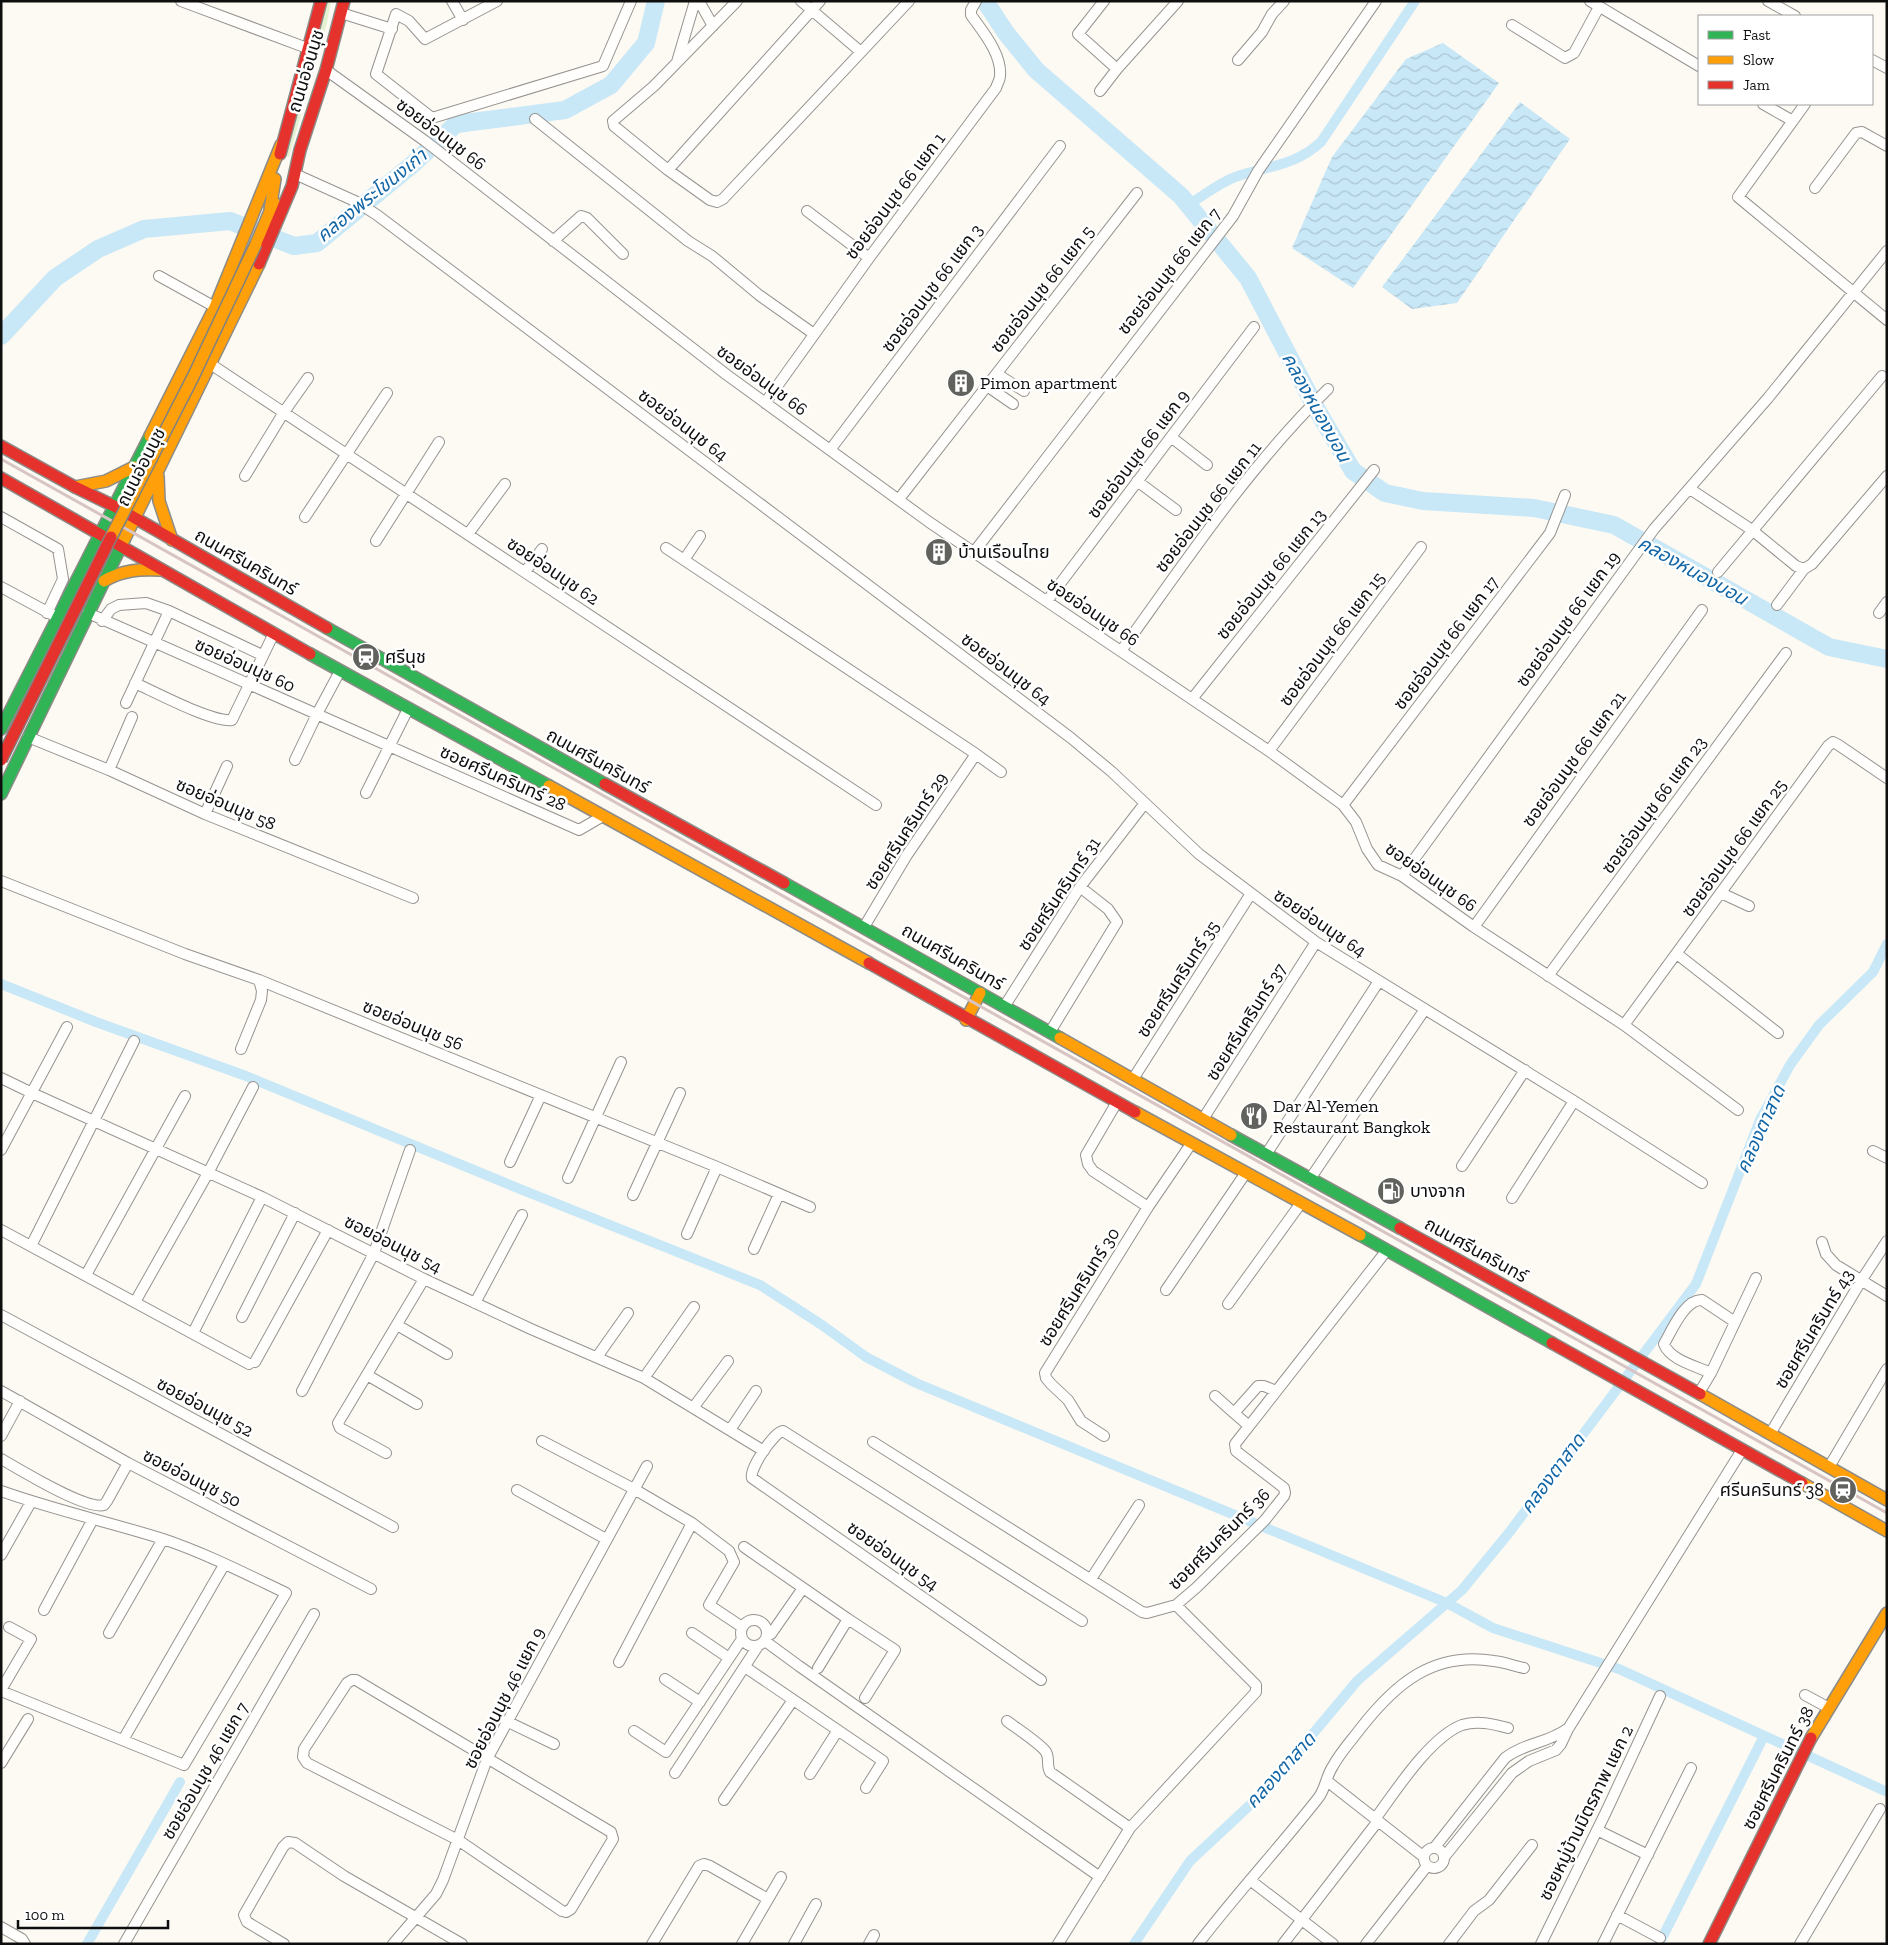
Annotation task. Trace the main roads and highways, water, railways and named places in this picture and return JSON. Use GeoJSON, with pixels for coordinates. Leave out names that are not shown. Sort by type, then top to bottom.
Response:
{"type":"FeatureCollection","features":[{"type":"Feature","properties":{"kind":"main road","name":"ถนนอ่อนนุช"},"geometry":{"type":"LineString","coordinates":[[270,210],[281,145],[321,1]]}},
{"type":"Feature","properties":{"kind":"main road","name":"ถนนอ่อนนุช"},"geometry":{"type":"LineString","coordinates":[[1,794],[134,518],[158,475],[212,365],[252,281],[288,198],[300,150],[326,70],[344,1]]}},
{"type":"Feature","properties":{"kind":"main road","name":"ถนนอ่อนนุช"},"geometry":{"type":"LineString","coordinates":[[1,729],[52,615],[63,604],[100,534],[214,307],[281,145]]}},
{"type":"Feature","properties":{"kind":"main road","name":"ถนนอ่อนนุช"},"geometry":{"type":"LineString","coordinates":[[1,760],[98,561],[220,322],[270,210],[300,150]]}},
{"type":"Feature","properties":{"kind":"main road"},"geometry":{"type":"LineString","coordinates":[[153,430],[155,441],[159,446],[166,446],[174,441]]}},
{"type":"Feature","properties":{"kind":"main road","name":"ถนนศรีนครินทร์"},"geometry":{"type":"LineString","coordinates":[[1,446],[114,506],[467,708],[864,927],[1133,1080],[1649,1365],[1887,1500]]}},
{"type":"Feature","properties":{"kind":"main road"},"geometry":{"type":"LineString","coordinates":[[76,487],[100,484],[114,479],[135,466]]}},
{"type":"Feature","properties":{"kind":"main road"},"geometry":{"type":"LineString","coordinates":[[158,475],[157,492],[172,540]]}},
{"type":"Feature","properties":{"kind":"main road"},"geometry":{"type":"LineString","coordinates":[[1,478],[340,672],[966,1020],[1387,1250],[1887,1531]]}},
{"type":"Feature","properties":{"kind":"main road"},"geometry":{"type":"LineString","coordinates":[[61,511],[80,533],[86,544],[82,568]]}},
{"type":"Feature","properties":{"kind":"main road"},"geometry":{"type":"LineString","coordinates":[[104,581],[115,574],[134,569],[162,570]]}},
{"type":"Feature","properties":{"kind":"main road"},"geometry":{"type":"LineString","coordinates":[[63,604],[74,601],[82,602],[87,607],[88,613]]}},
{"type":"Feature","properties":{"kind":"main road"},"geometry":{"type":"LineString","coordinates":[[966,1020],[980,993]]}},
{"type":"Feature","properties":{"kind":"main road","name":"ซอยศรีนครินทร์ 38"},"geometry":{"type":"LineString","coordinates":[[1709,1944],[1808,1743],[1887,1613]]}},
{"type":"Feature","properties":{"kind":"water"},"geometry":{"type":"Polygon","coordinates":[[[1443,43],[1499,83],[1353,288],[1292,248],[1332,157],[1406,59],[1443,43]]]}},
{"type":"Feature","properties":{"kind":"water"},"geometry":{"type":"Polygon","coordinates":[[[1520,102],[1570,139],[1457,303],[1412,309],[1382,287],[1520,102]]]}},
{"type":"Feature","properties":{"kind":"waterway","name":"คลองพระโขนงเก่า"},"geometry":{"type":"LineString","coordinates":[[1,336],[55,278],[98,249],[144,229],[230,221],[294,246],[317,243],[413,164],[456,124],[565,110],[611,85],[646,43],[656,1]]}},
{"type":"Feature","properties":{"kind":"waterway","name":"คลองหนองบอน"},"geometry":{"type":"LineString","coordinates":[[985,1],[1006,33],[1036,70],[1181,196],[1248,278],[1317,410],[1353,471],[1385,493],[1423,501],[1534,508],[1614,525],[1829,647],[1887,659]]}},
{"type":"Feature","properties":{"kind":"waterway"},"geometry":{"type":"LineString","coordinates":[[1188,205],[1235,177],[1291,161],[1321,142],[1415,1]]}},
{"type":"Feature","properties":{"kind":"waterway","name":"คลองตาสาด"},"geometry":{"type":"LineString","coordinates":[[1134,1944],[1190,1861],[1265,1791],[1357,1681],[1462,1590],[1508,1534],[1696,1284],[1760,1120],[1790,1065],[1819,1025],[1873,972],[1887,944]]}},
{"type":"Feature","properties":{"kind":"waterway"},"geometry":{"type":"LineString","coordinates":[[1,984],[96,1022],[246,1076],[760,1285],[822,1325],[866,1357],[916,1383],[1447,1603],[1493,1628],[1619,1669],[1887,1792]]}},
{"type":"Feature","properties":{"kind":"waterway"},"geometry":{"type":"LineString","coordinates":[[1659,1944],[1764,1736]]}},
{"type":"Feature","properties":{"kind":"waterway"},"geometry":{"type":"LineString","coordinates":[[87,1944],[180,1782]]}},
{"type":"Feature","properties":{"kind":"railway"},"geometry":{"type":"LineString","coordinates":[[1,459],[1887,1513]]}},
{"type":"Feature","properties":{"kind":"place","name":"Pimon apartment"},"geometry":{"type":"Point","coordinates":[961,383]}},
{"type":"Feature","properties":{"kind":"place","name":"บ้านเรือนไทย"},"geometry":{"type":"Point","coordinates":[939,552]}},
{"type":"Feature","properties":{"kind":"place","name":"ศรีนุช"},"geometry":{"type":"Point","coordinates":[366,657]}},
{"type":"Feature","properties":{"kind":"place","name":"Dar Al-Yemen Restaurant Bangkok"},"geometry":{"type":"Point","coordinates":[1254,1116]}},
{"type":"Feature","properties":{"kind":"place","name":"บางจาก"},"geometry":{"type":"Point","coordinates":[1391,1191]}},
{"type":"Feature","properties":{"kind":"place","name":"ศรีนครินทร์ 38"},"geometry":{"type":"Point","coordinates":[1843,1490]}}]}
